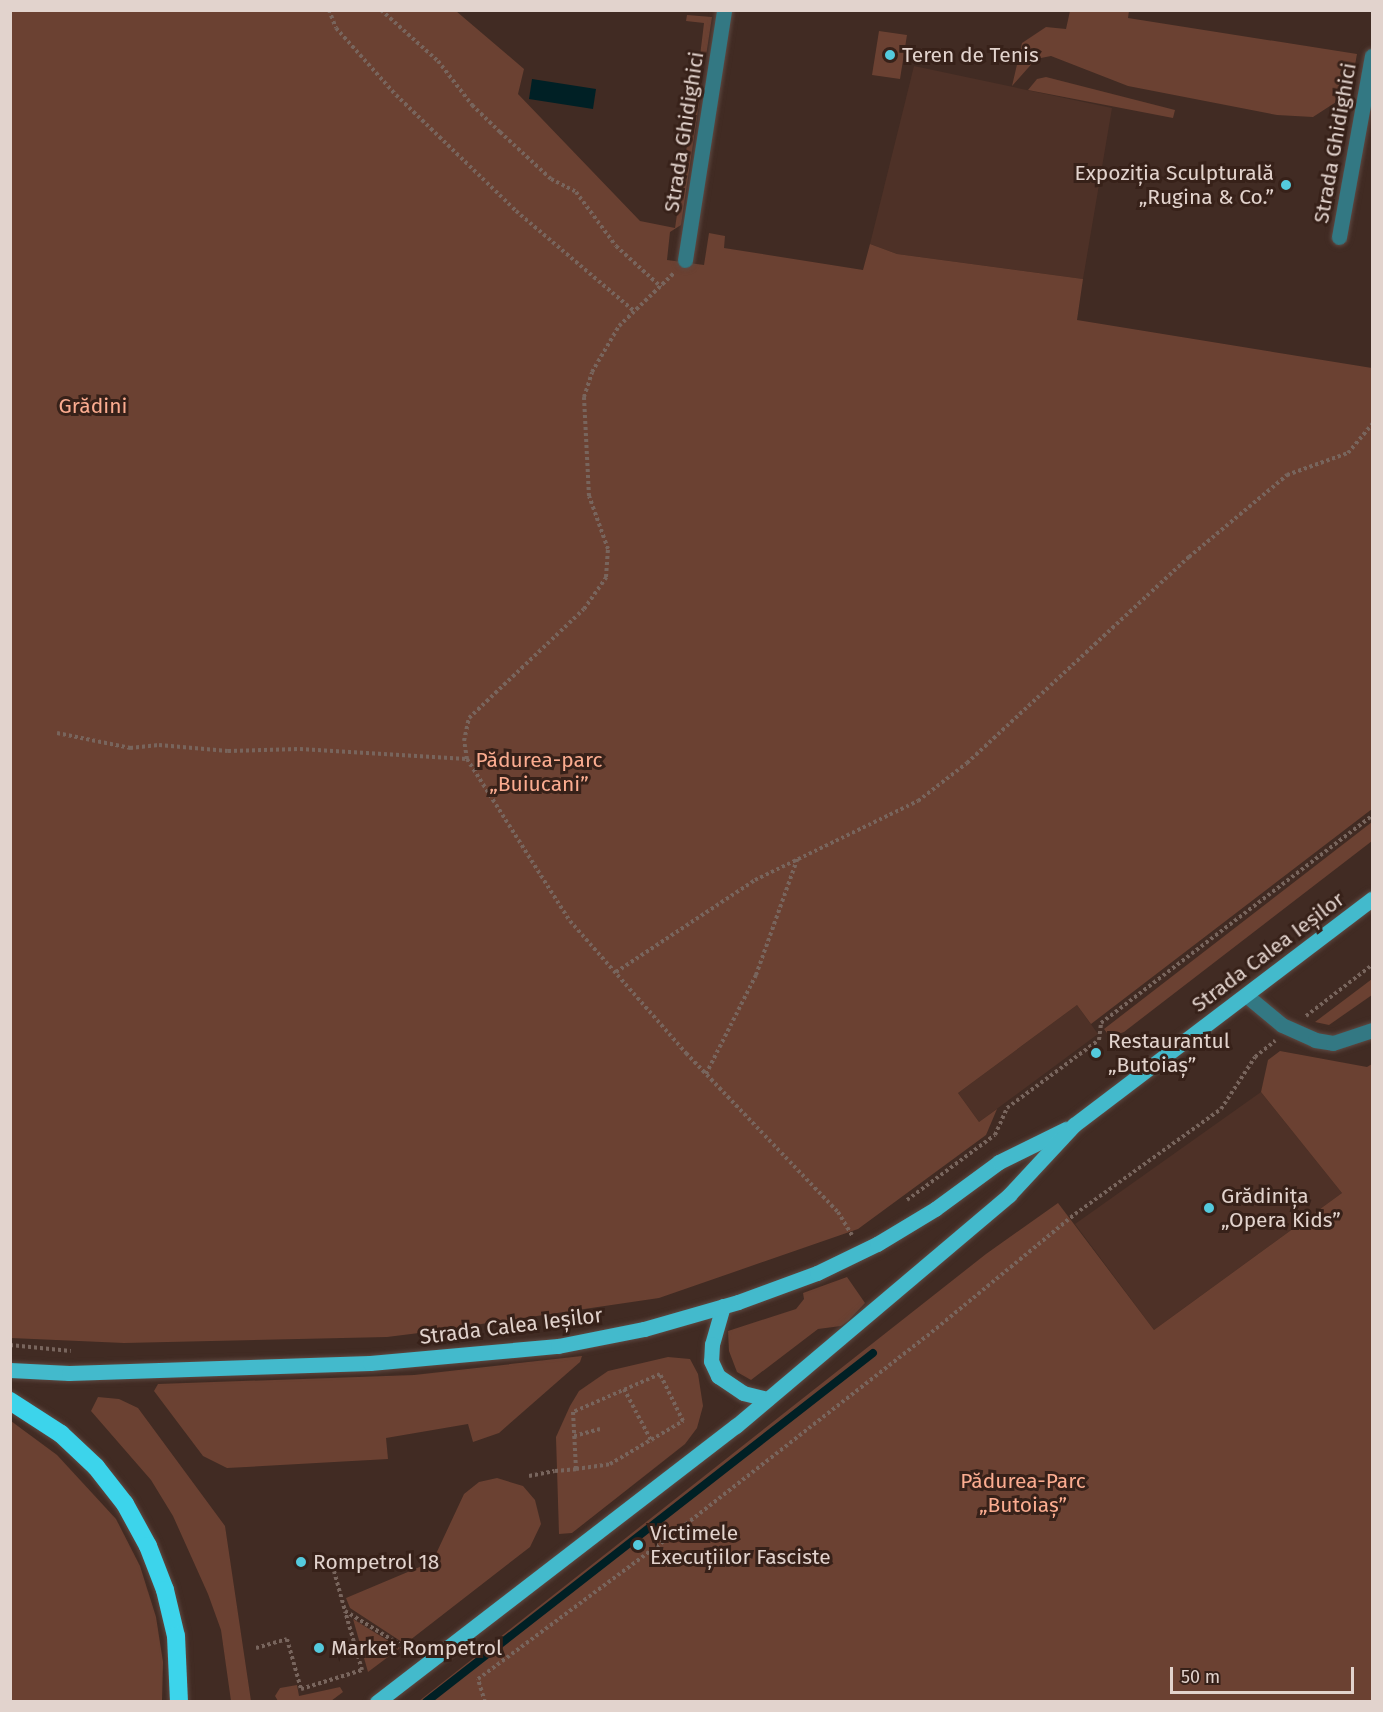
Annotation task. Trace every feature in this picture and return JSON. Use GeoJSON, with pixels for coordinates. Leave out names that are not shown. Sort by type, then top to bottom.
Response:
{"type":"FeatureCollection","features":[{"type":"Feature","properties":{"kind":"highway"},"geometry":{"type":"LineString","coordinates":[[10,1401],[61,1434],[96,1467],[125,1504],[148,1545],[165,1590],[176,1636],[179,1701]]}},
{"type":"Feature","properties":{"kind":"main road","name":"Strada Calea Ieșilor"},"geometry":{"type":"LineString","coordinates":[[377,1701],[767,1399],[1009,1195],[1074,1125],[1372,899]]}},
{"type":"Feature","properties":{"kind":"main road","name":"Strada Calea Ieșilor"},"geometry":{"type":"LineString","coordinates":[[10,1370],[69,1373],[370,1363],[558,1346],[644,1329],[723,1306],[817,1273],[878,1244],[935,1209],[999,1161],[1074,1125]]}},
{"type":"Feature","properties":{"kind":"main road"},"geometry":{"type":"LineString","coordinates":[[723,1306],[712,1344],[711,1361],[718,1376],[744,1393],[767,1399]]}},
{"type":"Feature","properties":{"kind":"lane","name":"Strada Ghidighici"},"geometry":{"type":"LineString","coordinates":[[685,260],[723,10]]}},
{"type":"Feature","properties":{"kind":"lane","name":"Strada Ghidighici"},"geometry":{"type":"LineString","coordinates":[[1339,237],[1372,56]]}},
{"type":"Feature","properties":{"kind":"lane"},"geometry":{"type":"LineString","coordinates":[[1247,996],[1289,1030],[1333,1043],[1372,1030]]}},
{"type":"Feature","properties":{"kind":"path"},"geometry":{"type":"LineString","coordinates":[[329,10],[336,28],[396,95],[516,211],[635,312]]}},
{"type":"Feature","properties":{"kind":"path"},"geometry":{"type":"LineString","coordinates":[[381,10],[438,61],[472,105],[500,132],[551,179],[576,192],[616,246],[661,287]]}},
{"type":"Feature","properties":{"kind":"path"},"geometry":{"type":"LineString","coordinates":[[685,260],[661,287],[619,326],[592,372],[584,397],[588,496],[608,549],[606,578],[584,609],[469,718],[464,741],[467,759],[570,921],[706,1074],[838,1212],[852,1236]]}},
{"type":"Feature","properties":{"kind":"path"},"geometry":{"type":"LineString","coordinates":[[615,972],[755,880],[798,856],[884,820],[942,782],[1189,557],[1287,475],[1348,453],[1372,424]]}},
{"type":"Feature","properties":{"kind":"path"},"geometry":{"type":"LineString","coordinates":[[57,733],[130,748],[159,745],[228,751],[300,749],[467,759]]}},
{"type":"Feature","properties":{"kind":"path"},"geometry":{"type":"LineString","coordinates":[[899,1206],[995,1135],[1007,1108],[1099,1040],[1101,1023],[1372,816]]}},
{"type":"Feature","properties":{"kind":"path"},"geometry":{"type":"LineString","coordinates":[[706,1074],[756,975],[798,856]]}},
{"type":"Feature","properties":{"kind":"path"},"geometry":{"type":"LineString","coordinates":[[485,1701],[478,1679],[690,1521],[927,1336],[1075,1214],[1221,1109],[1256,1057],[1372,965]]}},
{"type":"Feature","properties":{"kind":"path"},"geometry":{"type":"LineString","coordinates":[[842,1241],[861,1232]]}},
{"type":"Feature","properties":{"kind":"path"},"geometry":{"type":"LineString","coordinates":[[10,1346],[80,1350]]}},
{"type":"Feature","properties":{"kind":"path"},"geometry":{"type":"LineString","coordinates":[[529,1476],[576,1470],[610,1464],[652,1442],[683,1421],[660,1374],[573,1412],[576,1470]]}},
{"type":"Feature","properties":{"kind":"path"},"geometry":{"type":"LineString","coordinates":[[624,1389],[652,1442]]}},
{"type":"Feature","properties":{"kind":"path"},"geometry":{"type":"LineString","coordinates":[[574,1436],[600,1429]]}},
{"type":"Feature","properties":{"kind":"path"},"geometry":{"type":"LineString","coordinates":[[256,1648],[287,1639],[301,1689],[362,1670],[334,1571]]}},
{"type":"Feature","properties":{"kind":"path"},"geometry":{"type":"LineString","coordinates":[[345,1611],[428,1662]]}},
{"type":"Feature","properties":{"kind":"shaded area"},"geometry":{"type":"Polygon","coordinates":[[[914,66],[1112,108],[1083,279],[897,254],[870,244],[914,66]]]}},
{"type":"Feature","properties":{"kind":"shaded area"},"geometry":{"type":"Polygon","coordinates":[[[1077,1005],[1098,1034],[979,1122],[958,1093],[1077,1005]]]}},
{"type":"Feature","properties":{"kind":"shaded area","name":"Grădinița „Opera Kids”"},"geometry":{"type":"Polygon","coordinates":[[[1261,1092],[1342,1193],[1154,1330],[1075,1224],[1261,1092]]]}},
{"type":"Feature","properties":{"kind":"green space","name":"Pădurea-parc „Buiucani”"},"geometry":{"type":"Polygon","coordinates":[[[11,11],[456,11],[524,69],[518,94],[640,221],[675,228],[696,83],[702,83],[681,225],[670,232],[667,260],[704,265],[709,233],[725,236],[724,248],[863,270],[870,244],[897,254],[1083,279],[1077,320],[1372,368],[1372,809],[1091,1024],[1077,1005],[958,1093],[979,1122],[997,1109],[986,1135],[858,1229],[659,1298],[427,1332],[387,1337],[124,1343],[11,1338],[11,11]]]}},
{"type":"Feature","properties":{"kind":"green space"},"geometry":{"type":"Polygon","coordinates":[[[1070,11],[1129,11],[1128,18],[1357,54],[1350,93],[1313,117],[1277,115],[1128,86],[1051,56],[1036,59],[1012,86],[1022,43],[1046,27],[1066,29],[1070,11]]]}},
{"type":"Feature","properties":{"kind":"green space"},"geometry":{"type":"Polygon","coordinates":[[[687,15],[712,17],[706,56],[700,56],[704,23],[686,21],[687,15]]]}},
{"type":"Feature","properties":{"kind":"green space","name":"Teren de Tenis"},"geometry":{"type":"Polygon","coordinates":[[[879,31],[907,35],[900,79],[872,75],[879,31]]]}},
{"type":"Feature","properties":{"kind":"green space"},"geometry":{"type":"Polygon","coordinates":[[[1046,77],[1175,110],[1173,118],[1028,90],[1037,79],[1046,77]]]}},
{"type":"Feature","properties":{"kind":"green space"},"geometry":{"type":"Polygon","coordinates":[[[1372,822],[1372,841],[1124,1032],[1110,1037],[1104,1029],[1372,822]]]}},
{"type":"Feature","properties":{"kind":"green space"},"geometry":{"type":"Polygon","coordinates":[[[1372,979],[1372,995],[1329,1025],[1315,1022],[1372,979]]]}},
{"type":"Feature","properties":{"kind":"green space","name":"Pădurea-Parc „Butoiaș”"},"geometry":{"type":"Polygon","coordinates":[[[1280,1051],[1367,1067],[1372,1064],[1372,1701],[419,1701],[986,1254],[1058,1203],[1154,1330],[1342,1193],[1261,1092],[1268,1060],[1280,1051]]]}},
{"type":"Feature","properties":{"kind":"green space"},"geometry":{"type":"Polygon","coordinates":[[[847,1277],[865,1303],[848,1321],[841,1326],[818,1329],[751,1380],[737,1372],[729,1351],[728,1331],[796,1309],[804,1299],[803,1293],[847,1277]]]}},
{"type":"Feature","properties":{"kind":"green space"},"geometry":{"type":"Polygon","coordinates":[[[582,1356],[580,1362],[499,1433],[473,1442],[468,1424],[386,1438],[388,1459],[227,1468],[203,1456],[154,1391],[158,1384],[414,1375],[582,1356]]]}},
{"type":"Feature","properties":{"kind":"green space"},"geometry":{"type":"Polygon","coordinates":[[[668,1357],[690,1359],[698,1374],[703,1406],[697,1428],[685,1444],[572,1533],[559,1534],[556,1437],[579,1391],[608,1371],[668,1357]]]}},
{"type":"Feature","properties":{"kind":"green space"},"geometry":{"type":"Polygon","coordinates":[[[98,1397],[119,1399],[138,1408],[225,1526],[251,1701],[231,1701],[221,1630],[208,1594],[173,1516],[151,1480],[91,1411],[98,1397]]]}},
{"type":"Feature","properties":{"kind":"green space"},"geometry":{"type":"Polygon","coordinates":[[[11,1421],[57,1455],[116,1519],[140,1566],[156,1617],[163,1662],[162,1701],[11,1701],[11,1421]]]}},
{"type":"Feature","properties":{"kind":"green space"},"geometry":{"type":"Polygon","coordinates":[[[497,1478],[523,1486],[535,1500],[541,1524],[530,1547],[405,1644],[350,1608],[346,1598],[422,1566],[435,1556],[464,1494],[479,1482],[497,1478]]]}},
{"type":"Feature","properties":{"kind":"green space"},"geometry":{"type":"Polygon","coordinates":[[[353,1619],[400,1648],[368,1672],[353,1619]]]}},
{"type":"Feature","properties":{"kind":"green space"},"geometry":{"type":"Polygon","coordinates":[[[297,1685],[299,1696],[340,1687],[343,1692],[331,1701],[278,1701],[275,1696],[280,1688],[297,1685]]]}},
{"type":"Feature","properties":{"kind":"water"},"geometry":{"type":"Polygon","coordinates":[[[532,79],[596,89],[593,109],[529,99],[532,79]]]}},
{"type":"Feature","properties":{"kind":"waterway"},"geometry":{"type":"LineString","coordinates":[[426,1702],[873,1353]]}},
{"type":"Feature","properties":{"kind":"place","name":"Teren de Tenis"},"geometry":{"type":"Point","coordinates":[890,55]}},
{"type":"Feature","properties":{"kind":"place","name":"Expoziția Sculpturală „Rugina & Co.”"},"geometry":{"type":"Point","coordinates":[1286,185]}},
{"type":"Feature","properties":{"kind":"place","name":"Restaurantul „Butoiaș”"},"geometry":{"type":"Point","coordinates":[1096,1053]}},
{"type":"Feature","properties":{"kind":"place","name":"Grădinița „Opera Kids”"},"geometry":{"type":"Point","coordinates":[1209,1208]}},
{"type":"Feature","properties":{"kind":"place","name":"Victimele Execuțiilor Fasciste"},"geometry":{"type":"Point","coordinates":[638,1545]}},
{"type":"Feature","properties":{"kind":"place","name":"Rompetrol 18"},"geometry":{"type":"Point","coordinates":[301,1562]}},
{"type":"Feature","properties":{"kind":"place","name":"Market Rompetrol"},"geometry":{"type":"Point","coordinates":[319,1648]}},
{"type":"Feature","properties":{"kind":"park label","name":"Grădini"},"geometry":{"type":"Point","coordinates":[93,406]}}]}
